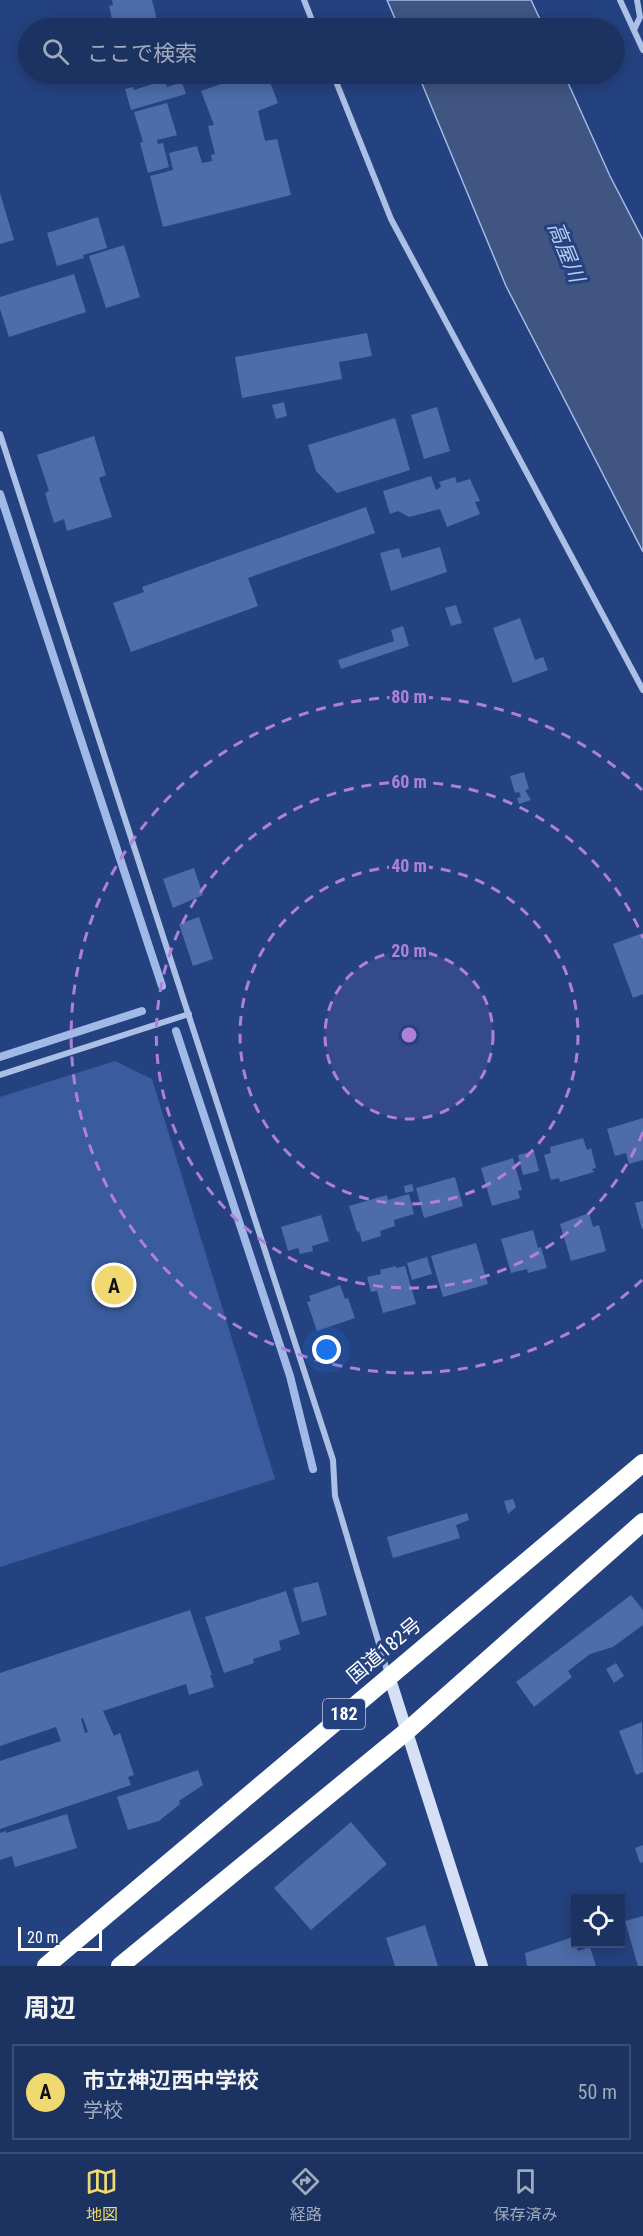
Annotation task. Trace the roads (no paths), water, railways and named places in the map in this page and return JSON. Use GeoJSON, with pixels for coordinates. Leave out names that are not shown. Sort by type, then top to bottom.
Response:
{"type":"FeatureCollection","features":[{"type":"Feature","properties":{"kind":"highway","name":"国道182号"},"geometry":{"type":"LineString","coordinates":[[46,1966],[643,1463]]}},
{"type":"Feature","properties":{"kind":"highway","name":"182"},"geometry":{"type":"LineString","coordinates":[[120,1966],[407,1731],[643,1522]]}},
{"type":"Feature","properties":{"kind":"street"},"geometry":{"type":"LineString","coordinates":[[304,0],[311,18]]}},
{"type":"Feature","properties":{"kind":"street"},"geometry":{"type":"LineString","coordinates":[[620,0],[643,50]]}},
{"type":"Feature","properties":{"kind":"street"},"geometry":{"type":"LineString","coordinates":[[634,30],[640,16],[637,0]]}},
{"type":"Feature","properties":{"kind":"street"},"geometry":{"type":"LineString","coordinates":[[337,84],[391,219],[643,690]]}},
{"type":"Feature","properties":{"kind":"street"},"geometry":{"type":"LineString","coordinates":[[0,434],[333,1460],[335,1496],[389,1676],[482,1966]]}},
{"type":"Feature","properties":{"kind":"street"},"geometry":{"type":"LineString","coordinates":[[0,1075],[189,1014]]}},
{"type":"Feature","properties":{"kind":"water"},"geometry":{"type":"Polygon","coordinates":[[[387,0],[531,0],[539,18],[395,18],[387,0]]]}},
{"type":"Feature","properties":{"kind":"water","name":"高屋川"},"geometry":{"type":"Polygon","coordinates":[[[422,84],[569,84],[610,176],[643,240],[643,552],[506,286],[422,84]]]}},
{"type":"Feature","properties":{"kind":"waterway"},"geometry":{"type":"LineString","coordinates":[[0,494],[162,986]]}},
{"type":"Feature","properties":{"kind":"waterway"},"geometry":{"type":"LineString","coordinates":[[0,1057],[142,1011]]}},
{"type":"Feature","properties":{"kind":"waterway"},"geometry":{"type":"LineString","coordinates":[[176,1031],[290,1376],[313,1469]]}},
{"type":"Feature","properties":{"kind":"place","name":"市立神辺西中学校"},"geometry":{"type":"Point","coordinates":[114,1285]}}]}
